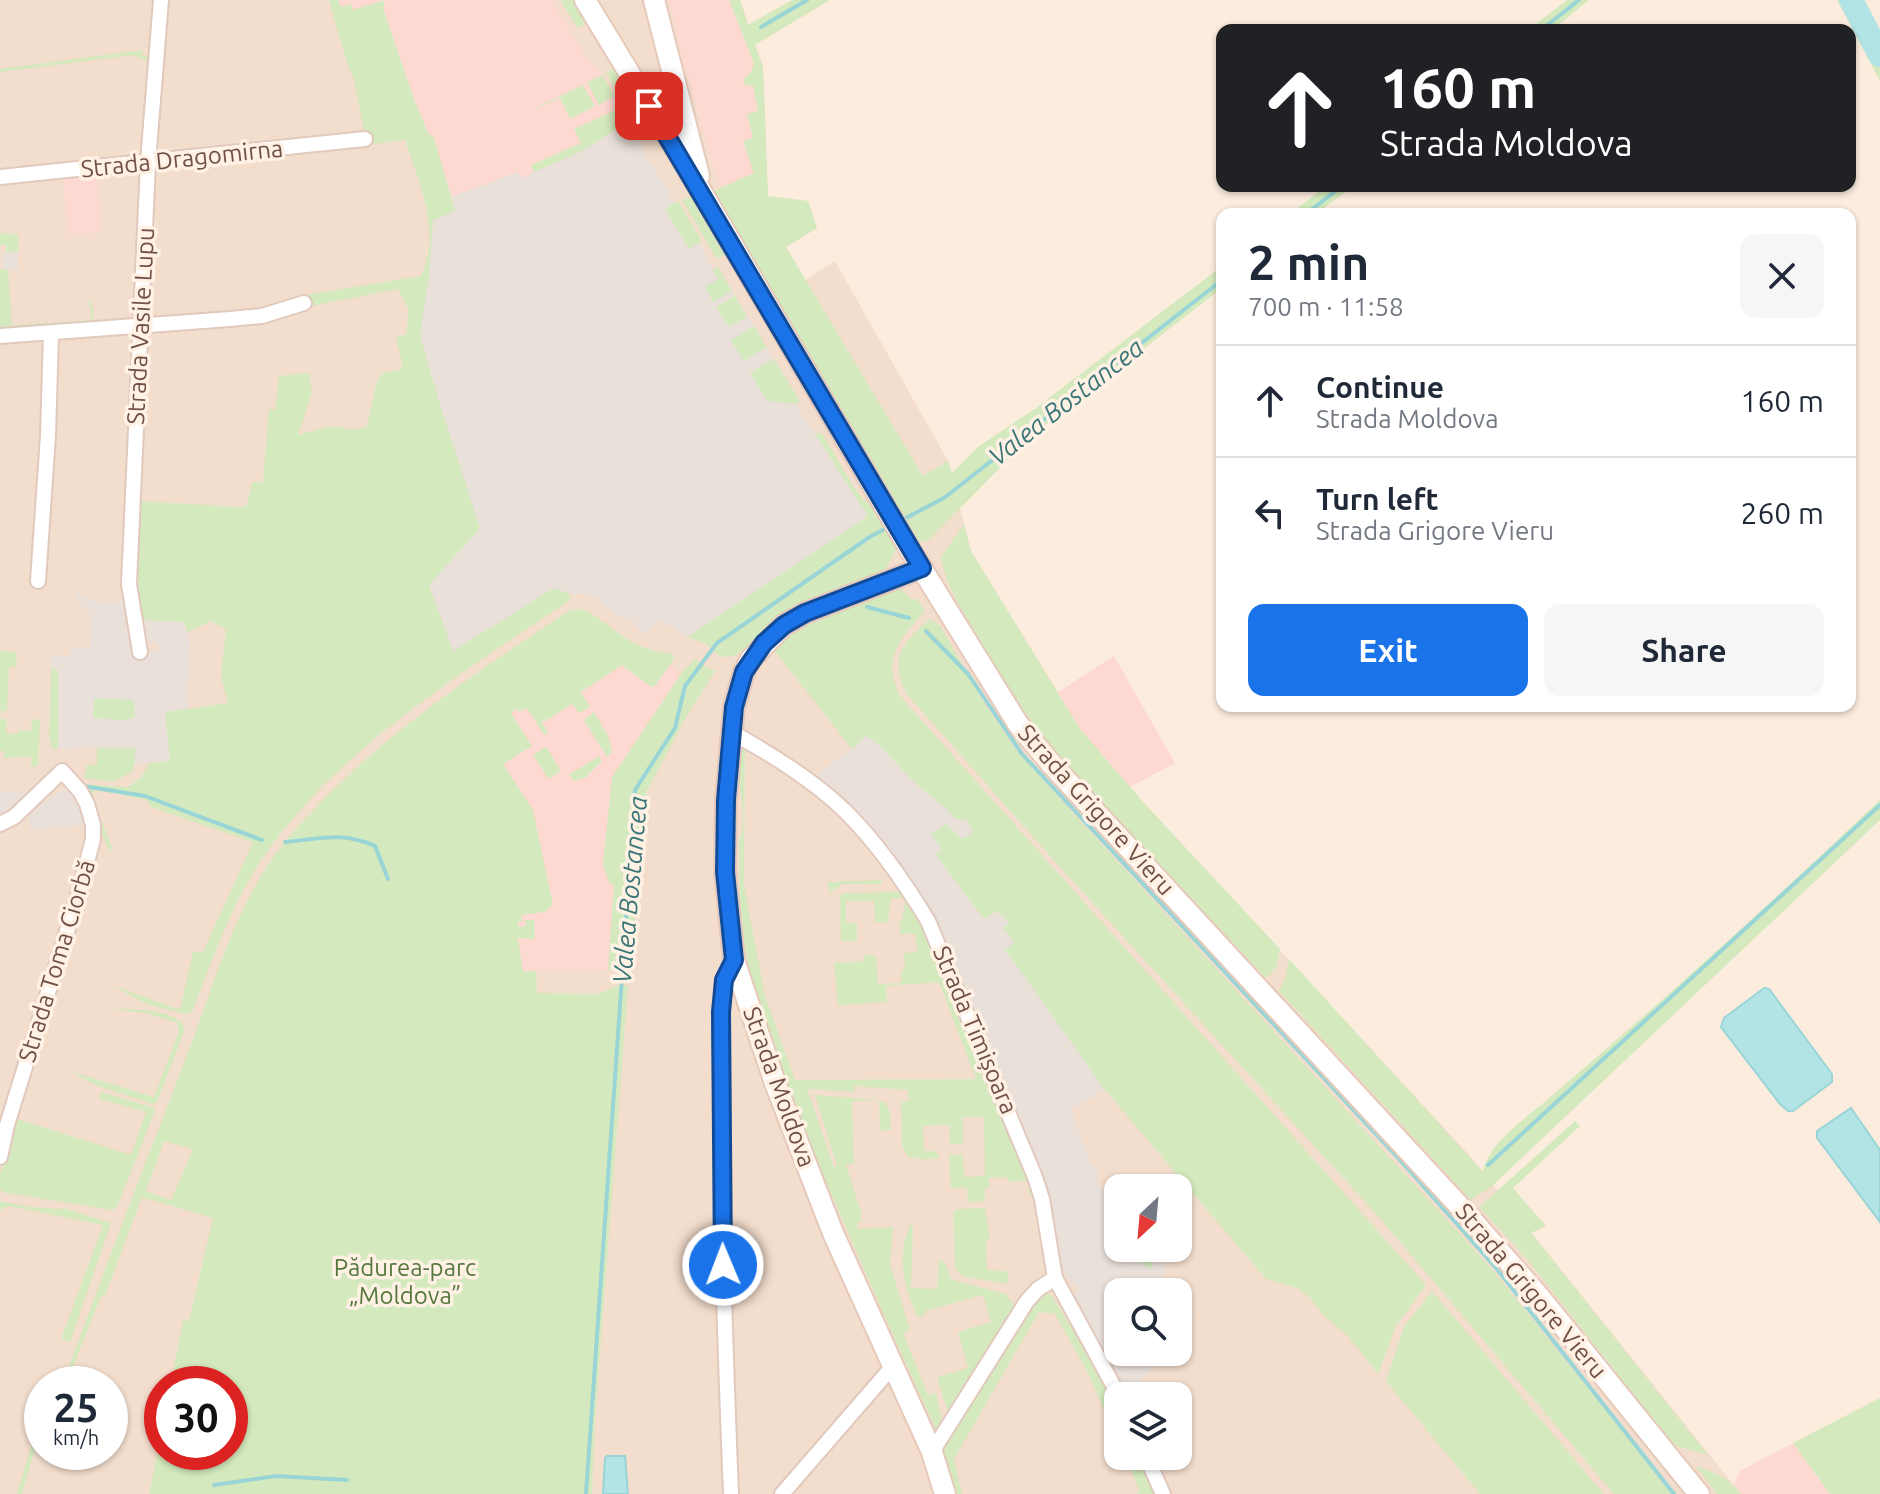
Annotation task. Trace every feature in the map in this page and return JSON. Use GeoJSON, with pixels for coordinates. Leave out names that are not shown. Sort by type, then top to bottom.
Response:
{"type":"FeatureCollection","features":[{"type":"Feature","properties":{"kind":"main road","name":"Strada Grigore Vieru"},"geometry":{"type":"LineString","coordinates":[[585,0],[704,196],[909,548],[1003,701],[1032,742],[1485,1235],[1538,1295],[1699,1494]]}},
{"type":"Feature","properties":{"kind":"main road"},"geometry":{"type":"LineString","coordinates":[[654,0],[704,196]]}},
{"type":"Feature","properties":{"kind":"main road","name":"Strada Moldova"},"geometry":{"type":"LineString","coordinates":[[922,568],[805,613],[784,625],[764,643],[744,672],[731,732],[725,872],[734,960],[775,1083],[828,1219],[932,1452],[945,1494]]}},
{"type":"Feature","properties":{"kind":"street","name":"Strada Vasile Lupu"},"geometry":{"type":"LineString","coordinates":[[140,652],[129,584],[148,162],[161,0]]}},
{"type":"Feature","properties":{"kind":"street","name":"Strada Dragomirna"},"geometry":{"type":"LineString","coordinates":[[0,177],[365,139]]}},
{"type":"Feature","properties":{"kind":"street"},"geometry":{"type":"LineString","coordinates":[[0,336],[262,316],[304,303]]}},
{"type":"Feature","properties":{"kind":"street"},"geometry":{"type":"LineString","coordinates":[[38,581],[51,333]]}},
{"type":"Feature","properties":{"kind":"street","name":"Strada Timișoara"},"geometry":{"type":"LineString","coordinates":[[731,732],[804,779],[849,814],[928,921],[1035,1177],[1042,1199],[1055,1278],[1111,1382]]}},
{"type":"Feature","properties":{"kind":"street","name":"Strada Toma Ciorbă"},"geometry":{"type":"LineString","coordinates":[[0,824],[14,817],[62,771],[80,791],[93,825],[93,839],[0,1157]]}},
{"type":"Feature","properties":{"kind":"street"},"geometry":{"type":"LineString","coordinates":[[731,1494],[721,1188],[721,1012],[724,980],[734,960]]}},
{"type":"Feature","properties":{"kind":"street"},"geometry":{"type":"LineString","coordinates":[[932,1452],[1027,1301],[1055,1278]]}},
{"type":"Feature","properties":{"kind":"street"},"geometry":{"type":"LineString","coordinates":[[782,1494],[893,1366]]}},
{"type":"Feature","properties":{"kind":"street"},"geometry":{"type":"LineString","coordinates":[[1152,1470],[1163,1494]]}},
{"type":"Feature","properties":{"kind":"shaded area"},"geometry":{"type":"Polygon","coordinates":[[[0,0],[740,0],[763,67],[768,196],[808,201],[817,228],[786,247],[805,280],[835,261],[948,461],[971,551],[1080,728],[1144,803],[1471,1157],[1741,1494],[0,1494],[0,0]]]}},
{"type":"Feature","properties":{"kind":"shaded area"},"geometry":{"type":"Polygon","coordinates":[[[338,0],[551,0],[634,126],[520,178],[517,172],[452,196],[433,135],[429,136],[414,99],[350,41],[338,0]]]}},
{"type":"Feature","properties":{"kind":"shaded area"},"geometry":{"type":"Polygon","coordinates":[[[669,0],[740,0],[763,67],[754,173],[720,189],[682,57],[669,0]]]}},
{"type":"Feature","properties":{"kind":"shaded area"},"geometry":{"type":"Polygon","coordinates":[[[627,124],[700,243],[713,270],[718,267],[800,401],[796,405],[868,516],[687,637],[662,621],[642,634],[631,618],[626,621],[589,594],[569,594],[554,588],[453,651],[429,584],[480,528],[420,336],[433,220],[455,211],[452,196],[517,172],[521,178],[578,153],[627,124]]]}},
{"type":"Feature","properties":{"kind":"shaded area"},"geometry":{"type":"Polygon","coordinates":[[[97,173],[101,232],[68,234],[63,176],[97,173]]]}},
{"type":"Feature","properties":{"kind":"shaded area"},"geometry":{"type":"Polygon","coordinates":[[[3,252],[18,252],[18,270],[3,269],[3,252]]]}},
{"type":"Feature","properties":{"kind":"shaded area"},"geometry":{"type":"Polygon","coordinates":[[[74,592],[95,601],[125,601],[143,653],[159,651],[158,642],[142,643],[141,620],[183,622],[190,639],[188,710],[165,712],[170,761],[135,763],[135,748],[58,749],[58,671],[51,670],[50,655],[71,657],[71,648],[90,648],[91,615],[75,599],[74,592]]]}},
{"type":"Feature","properties":{"kind":"shaded area"},"geometry":{"type":"Polygon","coordinates":[[[1114,656],[1175,763],[1130,787],[1080,729],[1058,692],[1114,656]]]}},
{"type":"Feature","properties":{"kind":"shaded area"},"geometry":{"type":"Polygon","coordinates":[[[620,657],[666,663],[681,674],[666,696],[614,885],[608,970],[523,971],[496,805],[505,667],[620,657]]]}},
{"type":"Feature","properties":{"kind":"shaded area"},"geometry":{"type":"Polygon","coordinates":[[[866,735],[880,744],[913,782],[948,809],[955,819],[968,820],[973,833],[962,839],[932,833],[942,849],[935,853],[983,919],[997,911],[1011,923],[1003,928],[1015,942],[1006,949],[1105,1090],[1071,1109],[1104,1192],[1104,1262],[1166,1262],[1161,1278],[1104,1278],[1104,1356],[1079,1319],[1073,1296],[1078,1289],[1065,1276],[1055,1248],[1047,1194],[993,1057],[925,902],[848,802],[817,775],[866,735]]]}},
{"type":"Feature","properties":{"kind":"shaded area"},"geometry":{"type":"Polygon","coordinates":[[[0,791],[32,792],[0,817],[0,791]]]}},
{"type":"Feature","properties":{"kind":"shaded area"},"geometry":{"type":"Polygon","coordinates":[[[72,791],[78,796],[87,825],[31,830],[29,815],[58,792],[72,791]]]}},
{"type":"Feature","properties":{"kind":"shaded area"},"geometry":{"type":"Polygon","coordinates":[[[1111,1366],[1156,1366],[1138,1382],[1122,1382],[1111,1366]]]}},
{"type":"Feature","properties":{"kind":"shaded area"},"geometry":{"type":"Polygon","coordinates":[[[1793,1443],[1830,1494],[1741,1494],[1734,1484],[1740,1471],[1793,1443]]]}},
{"type":"Feature","properties":{"kind":"green space"},"geometry":{"type":"Polygon","coordinates":[[[329,0],[338,0],[341,7],[351,4],[353,10],[385,0],[383,8],[414,99],[429,135],[433,135],[455,211],[433,220],[420,336],[480,528],[429,585],[453,651],[554,588],[569,594],[570,600],[443,686],[362,749],[325,784],[291,821],[249,880],[222,936],[192,1012],[186,1014],[146,1004],[112,985],[180,1010],[193,952],[203,952],[253,842],[151,807],[147,800],[94,789],[92,798],[113,850],[110,852],[81,784],[128,787],[142,776],[149,763],[170,761],[165,712],[228,703],[221,676],[226,630],[211,621],[188,632],[183,622],[141,620],[135,584],[138,501],[242,507],[247,504],[252,482],[263,482],[269,409],[275,410],[279,376],[309,373],[312,392],[298,435],[330,427],[357,429],[367,426],[376,384],[382,373],[401,369],[396,337],[406,334],[409,310],[398,289],[306,307],[305,295],[421,276],[429,243],[422,190],[405,140],[367,145],[353,75],[329,0]]]}},
{"type":"Feature","properties":{"kind":"green space"},"geometry":{"type":"Polygon","coordinates":[[[560,0],[575,0],[588,22],[578,28],[560,0]]]}},
{"type":"Feature","properties":{"kind":"green space"},"geometry":{"type":"Polygon","coordinates":[[[729,0],[740,0],[748,25],[792,0],[830,0],[755,45],[763,67],[768,196],[808,201],[817,228],[786,247],[923,476],[948,461],[952,473],[979,446],[1036,408],[1216,271],[1216,293],[1031,436],[929,540],[922,542],[911,537],[711,192],[754,173],[743,141],[753,138],[747,114],[758,111],[753,86],[745,85],[743,80],[754,63],[729,0]]]}},
{"type":"Feature","properties":{"kind":"green space"},"geometry":{"type":"Polygon","coordinates":[[[1567,0],[1589,0],[1559,24],[1536,24],[1567,0]]]}},
{"type":"Feature","properties":{"kind":"green space"},"geometry":{"type":"Polygon","coordinates":[[[1837,0],[1859,0],[1880,39],[1880,81],[1856,36],[1856,24],[1850,24],[1837,0]]]}},
{"type":"Feature","properties":{"kind":"green space"},"geometry":{"type":"Polygon","coordinates":[[[142,50],[143,56],[150,56],[145,61],[134,55],[0,72],[0,69],[142,50]]]}},
{"type":"Feature","properties":{"kind":"green space"},"geometry":{"type":"Polygon","coordinates":[[[618,71],[628,86],[625,92],[619,95],[606,72],[618,71]]]}},
{"type":"Feature","properties":{"kind":"green space"},"geometry":{"type":"Polygon","coordinates":[[[602,75],[615,96],[599,105],[587,82],[602,75]]]}},
{"type":"Feature","properties":{"kind":"green space"},"geometry":{"type":"Polygon","coordinates":[[[583,85],[595,106],[570,119],[560,98],[537,108],[537,107],[583,85]]]}},
{"type":"Feature","properties":{"kind":"green space"},"geometry":{"type":"Polygon","coordinates":[[[622,107],[634,126],[629,128],[626,124],[578,153],[534,172],[531,165],[581,143],[574,129],[622,107]]]}},
{"type":"Feature","properties":{"kind":"green space"},"geometry":{"type":"Polygon","coordinates":[[[1318,192],[1345,192],[1324,208],[1298,208],[1318,192]]]}},
{"type":"Feature","properties":{"kind":"green space"},"geometry":{"type":"Polygon","coordinates":[[[689,197],[696,200],[728,253],[717,259],[682,200],[689,197]]]}},
{"type":"Feature","properties":{"kind":"green space"},"geometry":{"type":"Polygon","coordinates":[[[678,201],[702,241],[689,249],[665,209],[678,201]]]}},
{"type":"Feature","properties":{"kind":"green space"},"geometry":{"type":"Polygon","coordinates":[[[0,233],[19,237],[18,252],[6,252],[6,245],[0,245],[0,233]]]}},
{"type":"Feature","properties":{"kind":"green space"},"geometry":{"type":"Polygon","coordinates":[[[718,267],[732,291],[713,302],[705,287],[718,279],[713,270],[718,267]]]}},
{"type":"Feature","properties":{"kind":"green space"},"geometry":{"type":"Polygon","coordinates":[[[0,269],[8,270],[12,325],[90,320],[92,315],[88,300],[94,313],[92,324],[0,329],[0,269]]]}},
{"type":"Feature","properties":{"kind":"green space"},"geometry":{"type":"Polygon","coordinates":[[[735,296],[747,316],[729,327],[716,307],[735,296]]]}},
{"type":"Feature","properties":{"kind":"green space"},"geometry":{"type":"Polygon","coordinates":[[[754,326],[767,347],[744,361],[731,340],[754,326]]]}},
{"type":"Feature","properties":{"kind":"green space"},"geometry":{"type":"Polygon","coordinates":[[[774,359],[800,401],[796,404],[767,401],[750,373],[774,359]]]}},
{"type":"Feature","properties":{"kind":"green space"},"geometry":{"type":"Polygon","coordinates":[[[822,433],[855,489],[880,518],[897,548],[884,572],[773,626],[735,656],[720,657],[705,643],[687,637],[868,516],[815,434],[822,433]]]}},
{"type":"Feature","properties":{"kind":"green space"},"geometry":{"type":"Polygon","coordinates":[[[964,524],[971,551],[1080,729],[1144,803],[1280,949],[1276,968],[1266,978],[1057,756],[1034,726],[959,604],[943,567],[941,557],[964,524]]]}},
{"type":"Feature","properties":{"kind":"green space"},"geometry":{"type":"Polygon","coordinates":[[[901,589],[912,600],[916,598],[925,610],[901,640],[893,658],[892,669],[899,695],[1426,1285],[1396,1326],[1378,1374],[1347,1335],[1324,1316],[1309,1297],[1297,1288],[1266,1279],[1192,1192],[1192,1174],[1177,1174],[1105,1090],[1005,949],[1015,942],[1002,928],[1010,923],[997,911],[984,919],[935,854],[942,849],[931,834],[946,824],[962,839],[973,832],[968,820],[955,819],[873,740],[866,736],[852,749],[774,650],[802,628],[850,606],[901,589]]]}},
{"type":"Feature","properties":{"kind":"green space","name":"Pădurea-parc „Moldova”"},"geometry":{"type":"Polygon","coordinates":[[[581,609],[630,641],[673,654],[674,659],[655,686],[651,687],[622,665],[581,692],[590,707],[579,713],[572,704],[542,723],[548,733],[544,735],[527,708],[519,712],[516,709],[511,713],[532,746],[503,764],[533,810],[553,905],[545,912],[521,915],[522,921],[518,921],[519,927],[526,926],[525,920],[534,920],[535,939],[518,938],[523,971],[536,971],[537,993],[599,994],[615,986],[628,986],[592,1494],[149,1494],[154,1470],[248,1470],[248,1366],[174,1366],[183,1320],[189,1321],[213,1218],[142,1197],[105,1296],[101,1296],[73,1366],[70,1366],[217,971],[239,918],[265,869],[312,812],[380,747],[492,662],[570,610],[581,609]],[[164,1141],[146,1191],[171,1200],[193,1149],[164,1141]]]}},
{"type":"Feature","properties":{"kind":"green space"},"geometry":{"type":"Polygon","coordinates":[[[929,619],[940,625],[982,700],[1019,754],[1491,1268],[1673,1494],[1614,1494],[1378,1216],[906,693],[899,669],[901,652],[929,619]]]}},
{"type":"Feature","properties":{"kind":"green space"},"geometry":{"type":"Polygon","coordinates":[[[0,650],[17,653],[16,667],[9,667],[7,711],[1,711],[0,718],[0,650]]]}},
{"type":"Feature","properties":{"kind":"green space"},"geometry":{"type":"Polygon","coordinates":[[[697,660],[708,669],[716,670],[687,715],[646,793],[636,887],[632,970],[608,970],[614,885],[609,883],[603,864],[612,777],[681,674],[697,660]]]}},
{"type":"Feature","properties":{"kind":"green space"},"geometry":{"type":"Polygon","coordinates":[[[51,669],[58,670],[58,749],[52,749],[49,738],[51,669]]]}},
{"type":"Feature","properties":{"kind":"green space"},"geometry":{"type":"Polygon","coordinates":[[[94,698],[132,700],[134,717],[124,720],[93,718],[94,698]]]}},
{"type":"Feature","properties":{"kind":"green space"},"geometry":{"type":"Polygon","coordinates":[[[594,712],[609,738],[612,752],[607,757],[584,720],[594,712]]]}},
{"type":"Feature","properties":{"kind":"green space"},"geometry":{"type":"Polygon","coordinates":[[[0,718],[7,719],[6,733],[18,734],[19,730],[31,731],[32,719],[40,720],[38,766],[31,767],[31,757],[4,758],[4,751],[0,751],[0,718]]]}},
{"type":"Feature","properties":{"kind":"green space"},"geometry":{"type":"Polygon","coordinates":[[[546,747],[561,771],[549,779],[533,755],[546,747]]]}},
{"type":"Feature","properties":{"kind":"green space"},"geometry":{"type":"Polygon","coordinates":[[[97,748],[135,748],[132,772],[112,782],[84,778],[87,765],[97,764],[97,748]]]}},
{"type":"Feature","properties":{"kind":"green space"},"geometry":{"type":"Polygon","coordinates":[[[741,749],[745,750],[744,885],[765,996],[795,1080],[976,1079],[939,982],[886,986],[887,1002],[838,1005],[834,963],[864,961],[864,955],[876,956],[878,984],[901,983],[901,971],[905,970],[904,953],[917,952],[916,934],[900,934],[899,921],[902,921],[906,898],[891,898],[888,922],[875,922],[874,901],[846,901],[846,923],[857,923],[857,941],[841,941],[840,896],[843,893],[905,892],[918,911],[1005,1111],[1034,1195],[1029,1195],[1028,1181],[1008,1182],[1008,1177],[989,1178],[985,1201],[968,1202],[967,1188],[951,1188],[949,1155],[963,1155],[964,1177],[985,1176],[984,1117],[963,1117],[963,1144],[950,1144],[949,1125],[923,1126],[924,1151],[934,1151],[940,1156],[912,1158],[908,1157],[902,1146],[901,1101],[909,1101],[908,1090],[854,1086],[855,1092],[807,1089],[834,1167],[837,1166],[815,1095],[880,1100],[888,1109],[891,1130],[880,1130],[879,1100],[852,1101],[854,1163],[846,1165],[861,1212],[857,1229],[893,1227],[890,1264],[910,1330],[903,1333],[928,1395],[936,1393],[943,1423],[936,1429],[811,1147],[761,1013],[744,944],[741,918],[741,749]]]}},
{"type":"Feature","properties":{"kind":"green space"},"geometry":{"type":"Polygon","coordinates":[[[599,756],[602,761],[585,778],[574,781],[569,775],[599,756]]]}},
{"type":"Feature","properties":{"kind":"green space"},"geometry":{"type":"Polygon","coordinates":[[[1880,800],[1880,820],[1493,1185],[1471,1200],[1279,991],[1286,977],[1289,959],[1483,1172],[1486,1161],[1502,1139],[1679,985],[1880,800]]]}},
{"type":"Feature","properties":{"kind":"green space"},"geometry":{"type":"Polygon","coordinates":[[[882,880],[881,884],[843,884],[829,893],[828,882],[882,880]]]}},
{"type":"Feature","properties":{"kind":"green space"},"geometry":{"type":"Polygon","coordinates":[[[109,1009],[163,1013],[180,1022],[185,1029],[157,1102],[152,1104],[96,1085],[70,1071],[154,1097],[178,1034],[178,1023],[146,1013],[109,1009]]]}},
{"type":"Feature","properties":{"kind":"green space"},"geometry":{"type":"Polygon","coordinates":[[[101,1092],[155,1108],[117,1207],[112,1210],[0,1190],[0,1175],[14,1118],[131,1155],[146,1112],[99,1099],[101,1092]]]}},
{"type":"Feature","properties":{"kind":"green space"},"geometry":{"type":"Polygon","coordinates":[[[1575,1121],[1580,1126],[1513,1188],[1546,1226],[1531,1233],[1708,1455],[1673,1445],[1528,1260],[1479,1207],[1575,1121]]]}},
{"type":"Feature","properties":{"kind":"green space"},"geometry":{"type":"Polygon","coordinates":[[[0,1201],[29,1207],[67,1209],[111,1223],[70,1342],[61,1339],[103,1225],[9,1206],[0,1210],[0,1201]]]}},
{"type":"Feature","properties":{"kind":"green space"},"geometry":{"type":"Polygon","coordinates":[[[985,1208],[990,1239],[986,1240],[987,1270],[1007,1271],[1009,1284],[965,1277],[955,1269],[953,1213],[956,1209],[985,1208]]]}},
{"type":"Feature","properties":{"kind":"green space"},"geometry":{"type":"Polygon","coordinates":[[[910,1225],[913,1225],[911,1288],[937,1289],[939,1260],[944,1261],[952,1280],[1006,1294],[1014,1305],[1013,1313],[949,1416],[937,1377],[968,1368],[958,1332],[991,1322],[983,1295],[925,1311],[926,1315],[917,1317],[903,1271],[903,1249],[910,1225]]]}},
{"type":"Feature","properties":{"kind":"green space"},"geometry":{"type":"Polygon","coordinates":[[[1142,1262],[1152,1262],[1151,1270],[1142,1262]]]}},
{"type":"Feature","properties":{"kind":"green space"},"geometry":{"type":"Polygon","coordinates":[[[1432,1291],[1604,1494],[1480,1494],[1386,1381],[1404,1327],[1432,1291]]]}},
{"type":"Feature","properties":{"kind":"green space"},"geometry":{"type":"Polygon","coordinates":[[[1046,1293],[1052,1296],[1105,1382],[1104,1409],[1087,1371],[1055,1314],[1039,1312],[954,1459],[962,1494],[955,1494],[944,1451],[1038,1295],[1046,1293]]]}},
{"type":"Feature","properties":{"kind":"green space"},"geometry":{"type":"Polygon","coordinates":[[[1880,1398],[1880,1494],[1830,1494],[1793,1443],[1880,1398]]]}},
{"type":"Feature","properties":{"kind":"green space"},"geometry":{"type":"Polygon","coordinates":[[[1696,1466],[1721,1477],[1741,1494],[1717,1494],[1696,1466]]]}},
{"type":"Feature","properties":{"kind":"green space"},"geometry":{"type":"Polygon","coordinates":[[[24,1470],[29,1470],[22,1494],[17,1494],[24,1470]]]}},
{"type":"Feature","properties":{"kind":"green space"},"geometry":{"type":"Polygon","coordinates":[[[1131,1470],[1146,1470],[1154,1494],[1135,1494],[1140,1491],[1131,1470]]]}},
{"type":"Feature","properties":{"kind":"water"},"geometry":{"type":"Polygon","coordinates":[[[1764,988],[1769,989],[1832,1074],[1832,1082],[1793,1111],[1780,1104],[1721,1027],[1724,1018],[1764,988]]]}},
{"type":"Feature","properties":{"kind":"water"},"geometry":{"type":"Polygon","coordinates":[[[1851,1108],[1880,1150],[1880,1222],[1817,1138],[1817,1131],[1851,1108]]]}},
{"type":"Feature","properties":{"kind":"water"},"geometry":{"type":"Polygon","coordinates":[[[607,1456],[625,1456],[628,1494],[603,1494],[607,1456]]]}},
{"type":"Feature","properties":{"kind":"waterway"},"geometry":{"type":"LineString","coordinates":[[761,27],[807,0]]}},
{"type":"Feature","properties":{"kind":"waterway","name":"Valea Bostancea"},"geometry":{"type":"LineString","coordinates":[[1549,24],[1579,0]]}},
{"type":"Feature","properties":{"kind":"waterway"},"geometry":{"type":"LineString","coordinates":[[1851,0],[1880,55]]}},
{"type":"Feature","properties":{"kind":"waterway","name":"Valea Bostancea"},"geometry":{"type":"LineString","coordinates":[[1314,208],[1334,192]]}},
{"type":"Feature","properties":{"kind":"waterway","name":"Valea Bostancea"},"geometry":{"type":"LineString","coordinates":[[902,520],[944,498],[1216,285]]}},
{"type":"Feature","properties":{"kind":"waterway","name":"Valea Bostancea"},"geometry":{"type":"LineString","coordinates":[[586,1494],[635,790],[675,728],[685,686],[717,643],[871,536],[891,526]]}},
{"type":"Feature","properties":{"kind":"waterway"},"geometry":{"type":"LineString","coordinates":[[867,607],[909,618]]}},
{"type":"Feature","properties":{"kind":"waterway"},"geometry":{"type":"LineString","coordinates":[[926,631],[968,674],[1022,754],[1399,1159],[1496,1268],[1674,1494]]}},
{"type":"Feature","properties":{"kind":"waterway"},"geometry":{"type":"LineString","coordinates":[[83,786],[145,796],[262,840]]}},
{"type":"Feature","properties":{"kind":"waterway"},"geometry":{"type":"LineString","coordinates":[[1488,1165],[1880,805]]}},
{"type":"Feature","properties":{"kind":"waterway"},"geometry":{"type":"LineString","coordinates":[[285,842],[330,837],[363,841],[375,846],[388,879]]}},
{"type":"Feature","properties":{"kind":"waterway"},"geometry":{"type":"LineString","coordinates":[[214,1485],[276,1476],[347,1480]]}},
{"type":"Feature","properties":{"kind":"route"},"geometry":{"type":"LineString","coordinates":[[649,106],[922,568],[805,613],[784,625],[751,659],[738,688],[726,800],[725,872],[734,960],[724,980],[721,1012],[723,1265]]}}]}
